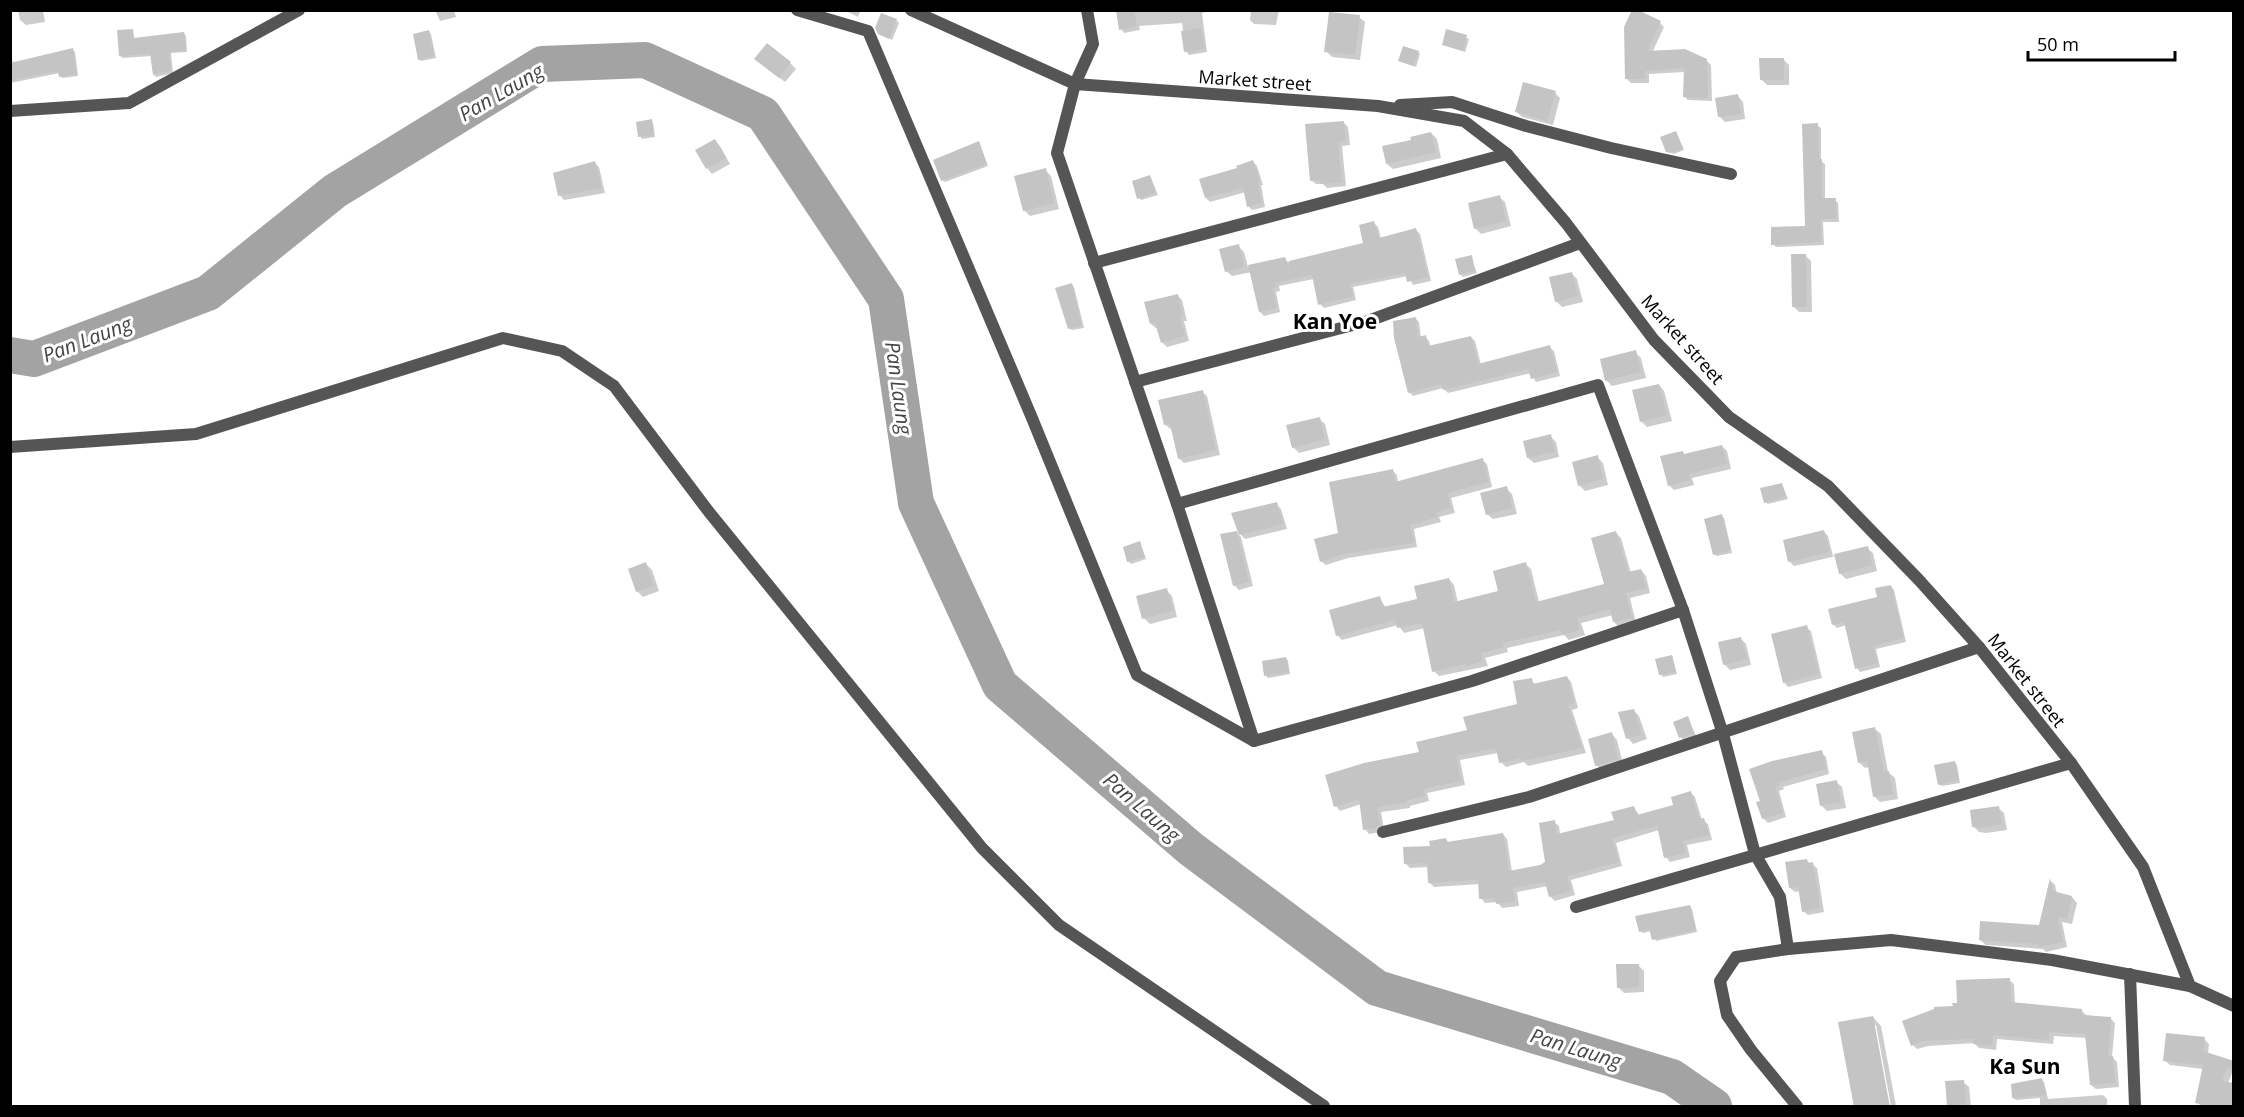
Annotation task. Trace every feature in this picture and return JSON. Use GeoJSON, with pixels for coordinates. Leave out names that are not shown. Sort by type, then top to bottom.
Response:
{"type":"FeatureCollection","features":[{"type":"Feature","properties":{"kind":"street"},"geometry":{"type":"LineString","coordinates":[[10,111],[129,103],[299,10]]}},
{"type":"Feature","properties":{"kind":"street"},"geometry":{"type":"LineString","coordinates":[[797,10],[868,31],[1032,418],[1137,675],[1254,741],[1472,681],[1683,610]]}},
{"type":"Feature","properties":{"kind":"street","name":"Market street"},"geometry":{"type":"LineString","coordinates":[[911,10],[1075,84],[1378,106],[1464,121],[1507,154],[1580,243],[1654,340],[1729,417],[1828,486],[1979,647],[2071,763],[2143,867],[2190,986]]}},
{"type":"Feature","properties":{"kind":"street"},"geometry":{"type":"LineString","coordinates":[[1087,10],[1093,44],[1075,84],[1057,153],[1177,504],[1254,741]]}},
{"type":"Feature","properties":{"kind":"street"},"geometry":{"type":"LineString","coordinates":[[1378,106],[1452,102],[1526,126],[1611,148],[1731,174]]}},
{"type":"Feature","properties":{"kind":"street"},"geometry":{"type":"LineString","coordinates":[[1095,263],[1507,154]]}},
{"type":"Feature","properties":{"kind":"street"},"geometry":{"type":"LineString","coordinates":[[1135,382],[1368,321],[1580,243]]}},
{"type":"Feature","properties":{"kind":"street"},"geometry":{"type":"LineString","coordinates":[[10,447],[196,434],[503,338],[562,351],[614,386],[710,512],[982,848],[1059,925],[1324,1107]]}},
{"type":"Feature","properties":{"kind":"street"},"geometry":{"type":"LineString","coordinates":[[1177,504],[1598,385],[1683,610],[1723,734],[1755,854],[1780,897],[1788,949]]}},
{"type":"Feature","properties":{"kind":"street"},"geometry":{"type":"LineString","coordinates":[[1383,832],[1529,797],[1979,647]]}},
{"type":"Feature","properties":{"kind":"street"},"geometry":{"type":"LineString","coordinates":[[1576,907],[2071,763]]}},
{"type":"Feature","properties":{"kind":"street"},"geometry":{"type":"LineString","coordinates":[[1797,1107],[1751,1050],[1727,1015],[1720,981],[1736,957],[1788,949],[1890,940],[2052,960],[2130,974],[2190,986],[2234,1006]]}},
{"type":"Feature","properties":{"kind":"street"},"geometry":{"type":"LineString","coordinates":[[2130,974],[2135,1107]]}},
{"type":"Feature","properties":{"kind":"building"},"geometry":{"type":"Polygon","coordinates":[[[1116,10],[1134,10],[1137,26],[1119,30],[1116,10]]]}},
{"type":"Feature","properties":{"kind":"building"},"geometry":{"type":"Polygon","coordinates":[[[1632,10],[1638,10],[1661,21],[1647,51],[1685,49],[1707,59],[1708,98],[1683,97],[1684,68],[1645,71],[1645,79],[1625,79],[1624,27],[1632,10]]]}},
{"type":"Feature","properties":{"kind":"building"},"geometry":{"type":"Polygon","coordinates":[[[1329,12],[1360,15],[1355,55],[1324,52],[1329,12]]]}},
{"type":"Feature","properties":{"kind":"building"},"geometry":{"type":"Polygon","coordinates":[[[881,13],[897,19],[889,39],[878,34],[875,28],[881,13]]]}},
{"type":"Feature","properties":{"kind":"building"},"geometry":{"type":"Polygon","coordinates":[[[1201,28],[1205,49],[1184,52],[1181,31],[1201,28]]]}},
{"type":"Feature","properties":{"kind":"building"},"geometry":{"type":"Polygon","coordinates":[[[133,29],[134,38],[184,32],[186,50],[169,52],[171,70],[153,75],[150,54],[119,56],[117,30],[133,29]]]}},
{"type":"Feature","properties":{"kind":"building"},"geometry":{"type":"Polygon","coordinates":[[[1446,29],[1467,35],[1463,51],[1442,45],[1446,29]]]}},
{"type":"Feature","properties":{"kind":"building"},"geometry":{"type":"Polygon","coordinates":[[[429,30],[434,56],[418,60],[413,34],[429,30]]]}},
{"type":"Feature","properties":{"kind":"building"},"geometry":{"type":"Polygon","coordinates":[[[767,43],[791,62],[779,78],[754,59],[767,43]]]}},
{"type":"Feature","properties":{"kind":"building"},"geometry":{"type":"Polygon","coordinates":[[[1403,46],[1419,51],[1413,66],[1398,61],[1403,46]]]}},
{"type":"Feature","properties":{"kind":"building"},"geometry":{"type":"Polygon","coordinates":[[[73,48],[77,74],[59,77],[58,71],[10,80],[10,63],[73,48]]]}},
{"type":"Feature","properties":{"kind":"building"},"geometry":{"type":"Polygon","coordinates":[[[1759,58],[1784,58],[1784,80],[1760,80],[1759,58]]]}},
{"type":"Feature","properties":{"kind":"building"},"geometry":{"type":"Polygon","coordinates":[[[1523,82],[1556,91],[1547,121],[1515,112],[1523,82]]]}},
{"type":"Feature","properties":{"kind":"building"},"geometry":{"type":"Polygon","coordinates":[[[1738,94],[1741,114],[1718,117],[1715,98],[1738,94]]]}},
{"type":"Feature","properties":{"kind":"building"},"geometry":{"type":"Polygon","coordinates":[[[652,119],[654,135],[638,137],[636,122],[652,119]]]}},
{"type":"Feature","properties":{"kind":"building"},"geometry":{"type":"Polygon","coordinates":[[[1344,121],[1346,141],[1338,142],[1342,182],[1321,184],[1320,180],[1310,181],[1305,124],[1344,121]]]}},
{"type":"Feature","properties":{"kind":"building"},"geometry":{"type":"Polygon","coordinates":[[[1818,123],[1819,159],[1822,159],[1822,198],[1836,198],[1836,219],[1821,219],[1821,242],[1771,245],[1771,227],[1805,226],[1802,124],[1818,123]]]}},
{"type":"Feature","properties":{"kind":"building"},"geometry":{"type":"Polygon","coordinates":[[[1676,131],[1683,148],[1671,153],[1666,152],[1660,137],[1676,131]]]}},
{"type":"Feature","properties":{"kind":"building"},"geometry":{"type":"Polygon","coordinates":[[[1431,132],[1436,152],[1386,164],[1382,146],[1411,140],[1410,137],[1431,132]]]}},
{"type":"Feature","properties":{"kind":"building"},"geometry":{"type":"Polygon","coordinates":[[[715,139],[726,158],[706,169],[695,150],[715,139]]]}},
{"type":"Feature","properties":{"kind":"building"},"geometry":{"type":"Polygon","coordinates":[[[979,141],[987,164],[941,181],[933,160],[979,141]]]}},
{"type":"Feature","properties":{"kind":"building"},"geometry":{"type":"Polygon","coordinates":[[[1253,160],[1260,181],[1258,182],[1262,203],[1247,207],[1243,188],[1205,198],[1199,179],[1237,168],[1236,166],[1253,160]]]}},
{"type":"Feature","properties":{"kind":"building"},"geometry":{"type":"Polygon","coordinates":[[[595,161],[602,188],[558,196],[553,173],[595,161]]]}},
{"type":"Feature","properties":{"kind":"building"},"geometry":{"type":"Polygon","coordinates":[[[1046,168],[1054,203],[1023,211],[1014,176],[1046,168]]]}},
{"type":"Feature","properties":{"kind":"building"},"geometry":{"type":"Polygon","coordinates":[[[1150,175],[1156,193],[1137,199],[1132,181],[1150,175]]]}},
{"type":"Feature","properties":{"kind":"building"},"geometry":{"type":"Polygon","coordinates":[[[1500,195],[1506,221],[1474,229],[1468,203],[1500,195]]]}},
{"type":"Feature","properties":{"kind":"building"},"geometry":{"type":"Polygon","coordinates":[[[1374,221],[1379,238],[1416,228],[1428,277],[1407,282],[1405,273],[1350,284],[1353,296],[1318,305],[1312,275],[1276,283],[1277,287],[1273,288],[1277,308],[1259,312],[1248,265],[1285,257],[1289,268],[1289,261],[1363,243],[1359,225],[1374,221]]]}},
{"type":"Feature","properties":{"kind":"building"},"geometry":{"type":"Polygon","coordinates":[[[1239,244],[1244,267],[1225,272],[1219,249],[1239,244]]]}},
{"type":"Feature","properties":{"kind":"building"},"geometry":{"type":"Polygon","coordinates":[[[1791,254],[1806,254],[1807,307],[1792,307],[1791,254]]]}},
{"type":"Feature","properties":{"kind":"building"},"geometry":{"type":"Polygon","coordinates":[[[1472,255],[1475,271],[1459,275],[1455,259],[1472,255]]]}},
{"type":"Feature","properties":{"kind":"building"},"geometry":{"type":"Polygon","coordinates":[[[1572,272],[1578,296],[1555,302],[1549,277],[1572,272]]]}},
{"type":"Feature","properties":{"kind":"building"},"geometry":{"type":"Polygon","coordinates":[[[1072,283],[1082,326],[1068,329],[1055,288],[1072,283]]]}},
{"type":"Feature","properties":{"kind":"building"},"geometry":{"type":"Polygon","coordinates":[[[1178,294],[1183,316],[1180,317],[1185,336],[1161,343],[1155,323],[1150,324],[1144,302],[1178,294]]]}},
{"type":"Feature","properties":{"kind":"building"},"geometry":{"type":"Polygon","coordinates":[[[1416,317],[1418,337],[1426,335],[1428,346],[1471,336],[1478,364],[1550,345],[1557,372],[1531,379],[1528,369],[1443,390],[1441,384],[1408,393],[1394,338],[1393,321],[1416,317]]]}},
{"type":"Feature","properties":{"kind":"building"},"geometry":{"type":"Polygon","coordinates":[[[1636,350],[1641,372],[1605,381],[1600,359],[1636,350]]]}},
{"type":"Feature","properties":{"kind":"building"},"geometry":{"type":"Polygon","coordinates":[[[1659,384],[1667,415],[1640,422],[1632,390],[1659,384]]]}},
{"type":"Feature","properties":{"kind":"building"},"geometry":{"type":"Polygon","coordinates":[[[1203,390],[1216,450],[1178,459],[1170,424],[1164,425],[1158,400],[1203,390]]]}},
{"type":"Feature","properties":{"kind":"building"},"geometry":{"type":"Polygon","coordinates":[[[1320,417],[1325,439],[1292,448],[1286,425],[1320,417]]]}},
{"type":"Feature","properties":{"kind":"building"},"geometry":{"type":"Polygon","coordinates":[[[1551,434],[1555,452],[1527,458],[1523,441],[1551,434]]]}},
{"type":"Feature","properties":{"kind":"building"},"geometry":{"type":"Polygon","coordinates":[[[1722,445],[1727,464],[1689,474],[1690,480],[1668,486],[1660,456],[1683,451],[1684,454],[1722,445]]]}},
{"type":"Feature","properties":{"kind":"building"},"geometry":{"type":"Polygon","coordinates":[[[1598,455],[1603,479],[1578,486],[1572,462],[1598,455]]]}},
{"type":"Feature","properties":{"kind":"building"},"geometry":{"type":"Polygon","coordinates":[[[1483,458],[1489,482],[1447,493],[1451,508],[1436,512],[1437,517],[1410,525],[1414,543],[1343,554],[1320,562],[1314,539],[1338,533],[1329,482],[1393,469],[1395,482],[1483,458]]]}},
{"type":"Feature","properties":{"kind":"building"},"geometry":{"type":"Polygon","coordinates":[[[1782,483],[1786,497],[1764,503],[1760,488],[1782,483]]]}},
{"type":"Feature","properties":{"kind":"building"},"geometry":{"type":"Polygon","coordinates":[[[1507,486],[1512,508],[1486,515],[1480,493],[1507,486]]]}},
{"type":"Feature","properties":{"kind":"building"},"geometry":{"type":"Polygon","coordinates":[[[1277,502],[1283,524],[1239,535],[1231,513],[1277,502]]]}},
{"type":"Feature","properties":{"kind":"building"},"geometry":{"type":"Polygon","coordinates":[[[1722,514],[1731,550],[1713,555],[1704,519],[1722,514]]]}},
{"type":"Feature","properties":{"kind":"building"},"geometry":{"type":"Polygon","coordinates":[[[1824,530],[1830,552],[1788,562],[1783,540],[1824,530]]]}},
{"type":"Feature","properties":{"kind":"building"},"geometry":{"type":"Polygon","coordinates":[[[1237,531],[1249,582],[1233,586],[1220,534],[1237,531]]]}},
{"type":"Feature","properties":{"kind":"building"},"geometry":{"type":"Polygon","coordinates":[[[1616,531],[1628,572],[1641,569],[1646,588],[1626,593],[1632,618],[1613,622],[1610,609],[1577,618],[1580,630],[1562,635],[1561,630],[1503,643],[1504,647],[1481,653],[1483,661],[1432,672],[1422,623],[1397,628],[1395,620],[1336,636],[1329,610],[1380,596],[1383,607],[1417,599],[1414,586],[1449,578],[1454,602],[1498,591],[1493,571],[1526,562],[1536,602],[1604,584],[1591,538],[1616,531]]]}},
{"type":"Feature","properties":{"kind":"building"},"geometry":{"type":"Polygon","coordinates":[[[1140,541],[1145,557],[1127,562],[1123,547],[1140,541]]]}},
{"type":"Feature","properties":{"kind":"building"},"geometry":{"type":"Polygon","coordinates":[[[1868,546],[1872,565],[1839,574],[1834,554],[1868,546]]]}},
{"type":"Feature","properties":{"kind":"building"},"geometry":{"type":"Polygon","coordinates":[[[646,562],[654,586],[636,592],[628,569],[646,562]]]}},
{"type":"Feature","properties":{"kind":"building"},"geometry":{"type":"Polygon","coordinates":[[[1891,585],[1904,638],[1873,646],[1878,663],[1855,669],[1844,622],[1832,625],[1828,609],[1877,597],[1875,588],[1891,585]]]}},
{"type":"Feature","properties":{"kind":"building"},"geometry":{"type":"Polygon","coordinates":[[[1167,588],[1173,611],[1142,619],[1136,596],[1167,588]]]}},
{"type":"Feature","properties":{"kind":"building"},"geometry":{"type":"Polygon","coordinates":[[[1807,625],[1819,674],[1783,683],[1771,634],[1807,625]]]}},
{"type":"Feature","properties":{"kind":"building"},"geometry":{"type":"Polygon","coordinates":[[[1741,637],[1747,659],[1723,665],[1718,642],[1741,637]]]}},
{"type":"Feature","properties":{"kind":"building"},"geometry":{"type":"Polygon","coordinates":[[[1672,655],[1676,672],[1659,675],[1655,659],[1672,655]]]}},
{"type":"Feature","properties":{"kind":"building"},"geometry":{"type":"Polygon","coordinates":[[[1286,657],[1289,672],[1264,676],[1262,661],[1286,657]]]}},
{"type":"Feature","properties":{"kind":"building"},"geometry":{"type":"Polygon","coordinates":[[[1567,676],[1574,703],[1568,705],[1582,748],[1522,761],[1521,758],[1499,763],[1496,748],[1456,756],[1461,781],[1423,789],[1425,796],[1406,801],[1406,803],[1377,807],[1380,824],[1376,828],[1363,830],[1359,799],[1334,807],[1325,775],[1364,763],[1419,752],[1416,742],[1467,730],[1463,717],[1517,704],[1513,681],[1532,678],[1533,684],[1567,676]]]}},
{"type":"Feature","properties":{"kind":"building"},"geometry":{"type":"Polygon","coordinates":[[[1634,709],[1642,734],[1626,739],[1618,712],[1634,709]]]}},
{"type":"Feature","properties":{"kind":"building"},"geometry":{"type":"Polygon","coordinates":[[[1688,716],[1694,733],[1679,738],[1673,722],[1688,716]]]}},
{"type":"Feature","properties":{"kind":"building"},"geometry":{"type":"Polygon","coordinates":[[[1875,727],[1884,772],[1889,771],[1893,794],[1873,797],[1867,761],[1858,763],[1852,732],[1875,727]]]}},
{"type":"Feature","properties":{"kind":"building"},"geometry":{"type":"Polygon","coordinates":[[[1612,732],[1618,759],[1595,766],[1588,739],[1612,732]]]}},
{"type":"Feature","properties":{"kind":"building"},"geometry":{"type":"Polygon","coordinates":[[[1822,750],[1826,769],[1779,782],[1780,785],[1775,786],[1783,813],[1762,819],[1756,802],[1760,801],[1749,769],[1772,761],[1822,750]]]}},
{"type":"Feature","properties":{"kind":"building"},"geometry":{"type":"Polygon","coordinates":[[[1955,761],[1959,780],[1938,785],[1934,765],[1955,761]]]}},
{"type":"Feature","properties":{"kind":"building"},"geometry":{"type":"Polygon","coordinates":[[[1837,780],[1841,802],[1820,806],[1816,784],[1837,780]]]}},
{"type":"Feature","properties":{"kind":"building"},"geometry":{"type":"Polygon","coordinates":[[[1691,791],[1699,819],[1704,818],[1709,835],[1683,841],[1686,853],[1664,858],[1657,826],[1612,838],[1619,862],[1567,876],[1571,891],[1549,897],[1545,882],[1513,888],[1515,901],[1496,904],[1495,898],[1479,899],[1478,880],[1428,883],[1427,863],[1404,864],[1403,847],[1430,846],[1429,841],[1446,838],[1447,842],[1503,833],[1509,871],[1540,865],[1545,862],[1539,823],[1555,820],[1557,834],[1614,820],[1611,812],[1634,806],[1637,815],[1673,805],[1671,797],[1691,791]]]}},
{"type":"Feature","properties":{"kind":"building"},"geometry":{"type":"Polygon","coordinates":[[[1999,806],[2002,824],[1972,827],[1970,810],[1999,806]]]}},
{"type":"Feature","properties":{"kind":"building"},"geometry":{"type":"Polygon","coordinates":[[[1807,859],[1808,863],[1813,862],[1820,908],[1802,912],[1798,887],[1789,888],[1785,862],[1807,859]]]}},
{"type":"Feature","properties":{"kind":"building"},"geometry":{"type":"Polygon","coordinates":[[[2050,878],[2053,891],[2072,896],[2067,919],[2058,917],[2063,942],[2039,947],[2038,944],[1979,940],[1980,921],[2039,925],[2050,878]]]}},
{"type":"Feature","properties":{"kind":"building"},"geometry":{"type":"Polygon","coordinates":[[[1690,905],[1696,930],[1652,940],[1649,929],[1639,932],[1635,916],[1690,905]]]}},
{"type":"Feature","properties":{"kind":"building"},"geometry":{"type":"Polygon","coordinates":[[[1616,964],[1639,964],[1639,987],[1617,988],[1616,964]]]}},
{"type":"Feature","properties":{"kind":"building"},"geometry":{"type":"Polygon","coordinates":[[[2010,978],[2011,1002],[2082,1009],[2082,1015],[2111,1017],[2108,1056],[2113,1056],[2115,1083],[2090,1085],[2085,1034],[2049,1032],[2049,1040],[1993,1035],[1992,1046],[1973,1044],[1973,1039],[1923,1041],[1911,1046],[1902,1021],[1934,1009],[1934,1007],[1953,1006],[1952,1003],[1957,1003],[1956,980],[2010,978]]]}},
{"type":"Feature","properties":{"kind":"building"},"geometry":{"type":"Polygon","coordinates":[[[1873,1016],[1890,1107],[1854,1107],[1838,1022],[1873,1016]]]}},
{"type":"Feature","properties":{"kind":"building"},"geometry":{"type":"Polygon","coordinates":[[[2166,1033],[2205,1037],[2203,1051],[2234,1061],[2234,1069],[2227,1068],[2222,1081],[2234,1083],[2234,1107],[2214,1107],[2195,1103],[2203,1065],[2163,1061],[2166,1033]]]}},
{"type":"Feature","properties":{"kind":"building"},"geometry":{"type":"Polygon","coordinates":[[[2042,1078],[2046,1095],[2012,1098],[2011,1084],[2042,1078]]]}},
{"type":"Feature","properties":{"kind":"building"},"geometry":{"type":"Polygon","coordinates":[[[1964,1080],[1966,1104],[1947,1106],[1945,1081],[1964,1080]]]}},
{"type":"Feature","properties":{"kind":"waterway","name":"Pan Laung"},"geometry":{"type":"LineString","coordinates":[[10,355],[34,359],[208,293],[335,191],[542,64],[645,60],[763,114],[886,299],[916,503],[1000,685],[1191,849],[1377,988],[1672,1077],[1714,1106]]}},
{"type":"Feature","properties":{"kind":"district","name":"Kan Yoe"},"geometry":{"type":"Point","coordinates":[1335,321]}},
{"type":"Feature","properties":{"kind":"district","name":"Ka Sun"},"geometry":{"type":"Point","coordinates":[2025,1066]}}]}
